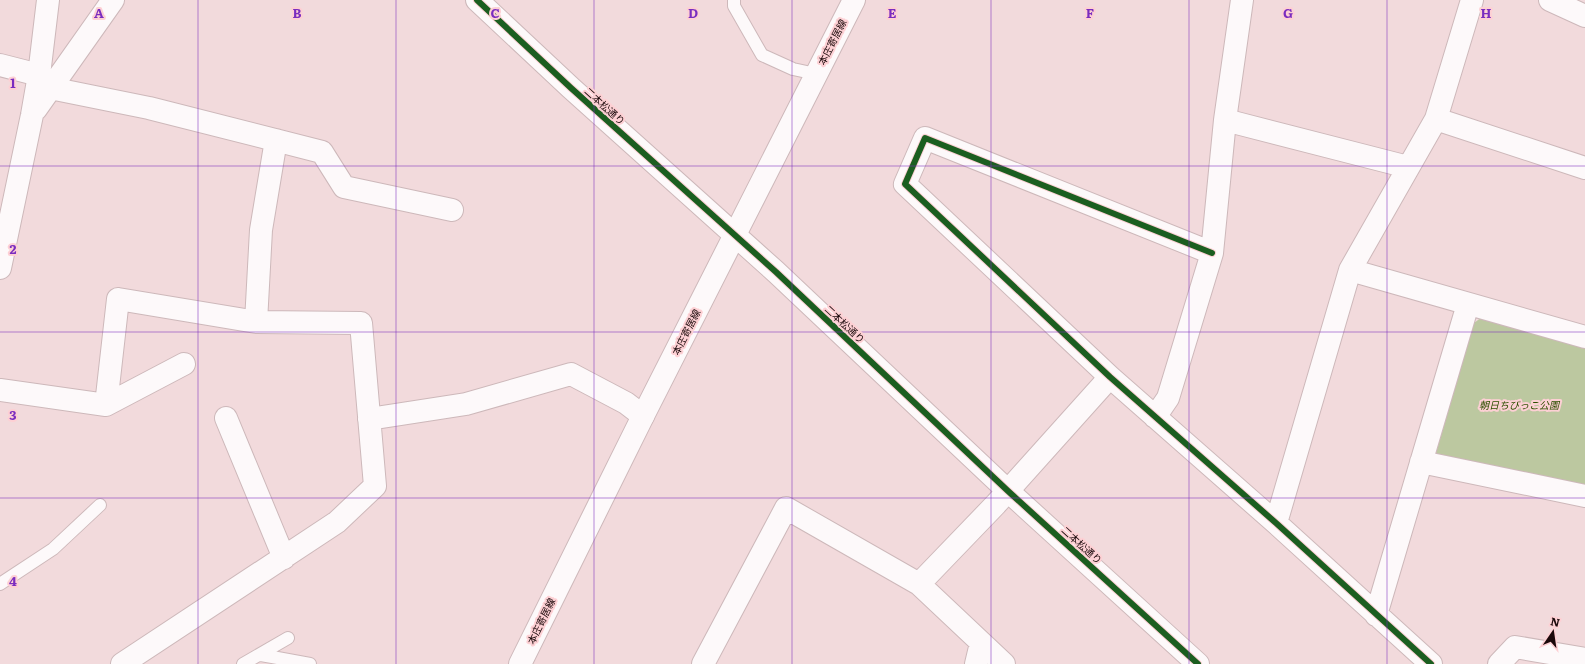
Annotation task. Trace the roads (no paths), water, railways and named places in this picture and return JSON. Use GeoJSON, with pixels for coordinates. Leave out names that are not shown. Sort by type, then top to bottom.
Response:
{"type":"FeatureCollection","features":[{"type":"Feature","properties":{"kind":"street"},"geometry":{"type":"LineString","coordinates":[[0,268],[32,115],[45,81],[48,0]]}},
{"type":"Feature","properties":{"kind":"street"},"geometry":{"type":"LineString","coordinates":[[45,81],[113,0]]}},
{"type":"Feature","properties":{"kind":"street","name":"二本松通り"},"geometry":{"type":"LineString","coordinates":[[477,0],[571,88],[736,235],[1008,491],[1198,664]]}},
{"type":"Feature","properties":{"kind":"street","name":"本庄寄居線"},"geometry":{"type":"LineString","coordinates":[[520,664],[643,416],[854,0]]}},
{"type":"Feature","properties":{"kind":"street"},"geometry":{"type":"LineString","coordinates":[[1155,417],[1168,398],[1212,253],[1225,120],[1242,0]]}},
{"type":"Feature","properties":{"kind":"street"},"geometry":{"type":"LineString","coordinates":[[1276,523],[1350,270],[1436,119],[1472,0]]}},
{"type":"Feature","properties":{"kind":"street"},"geometry":{"type":"LineString","coordinates":[[1550,0],[1585,16]]}},
{"type":"Feature","properties":{"kind":"street"},"geometry":{"type":"LineString","coordinates":[[0,65],[45,81],[322,152],[344,187],[452,210]]}},
{"type":"Feature","properties":{"kind":"street"},"geometry":{"type":"LineString","coordinates":[[1436,119],[1585,168]]}},
{"type":"Feature","properties":{"kind":"street"},"geometry":{"type":"LineString","coordinates":[[1225,120],[1408,167]]}},
{"type":"Feature","properties":{"kind":"street"},"geometry":{"type":"LineString","coordinates":[[1212,253],[925,138],[905,184],[1110,377],[1276,523],[1431,664]]}},
{"type":"Feature","properties":{"kind":"street"},"geometry":{"type":"LineString","coordinates":[[256,322],[261,230],[276,140]]}},
{"type":"Feature","properties":{"kind":"street"},"geometry":{"type":"LineString","coordinates":[[1350,270],[1585,337]]}},
{"type":"Feature","properties":{"kind":"street"},"geometry":{"type":"LineString","coordinates":[[106,404],[118,299],[256,322],[361,322],[375,486],[337,522],[122,664]]}},
{"type":"Feature","properties":{"kind":"street"},"geometry":{"type":"LineString","coordinates":[[1376,615],[1468,304]]}},
{"type":"Feature","properties":{"kind":"street"},"geometry":{"type":"LineString","coordinates":[[0,390],[106,404],[184,364]]}},
{"type":"Feature","properties":{"kind":"street"},"geometry":{"type":"LineString","coordinates":[[369,419],[466,404],[572,374],[626,403],[643,416]]}},
{"type":"Feature","properties":{"kind":"street"},"geometry":{"type":"LineString","coordinates":[[919,584],[1008,491],[1110,377]]}},
{"type":"Feature","properties":{"kind":"street"},"geometry":{"type":"LineString","coordinates":[[226,418],[284,558]]}},
{"type":"Feature","properties":{"kind":"street"},"geometry":{"type":"LineString","coordinates":[[1421,462],[1585,496]]}},
{"type":"Feature","properties":{"kind":"street"},"geometry":{"type":"LineString","coordinates":[[703,664],[786,508],[919,584],[1004,664]]}},
{"type":"Feature","properties":{"kind":"street"},"geometry":{"type":"LineString","coordinates":[[976,664],[981,643]]}},
{"type":"Feature","properties":{"kind":"street"},"geometry":{"type":"LineString","coordinates":[[1499,664],[1515,647],[1585,659]]}},
{"type":"Feature","properties":{"kind":"lane"},"geometry":{"type":"LineString","coordinates":[[734,0],[734,6],[762,55],[793,69],[816,74]]}},
{"type":"Feature","properties":{"kind":"lane"},"geometry":{"type":"LineString","coordinates":[[0,584],[53,549],[100,505]]}},
{"type":"Feature","properties":{"kind":"lane"},"geometry":{"type":"LineString","coordinates":[[243,664],[261,655],[288,638]]}},
{"type":"Feature","properties":{"kind":"lane"},"geometry":{"type":"LineString","coordinates":[[261,655],[310,664]]}},
{"type":"Feature","properties":{"kind":"park label","name":"朝日ちびっこ公園"},"geometry":{"type":"Point","coordinates":[1519,405]}}]}
